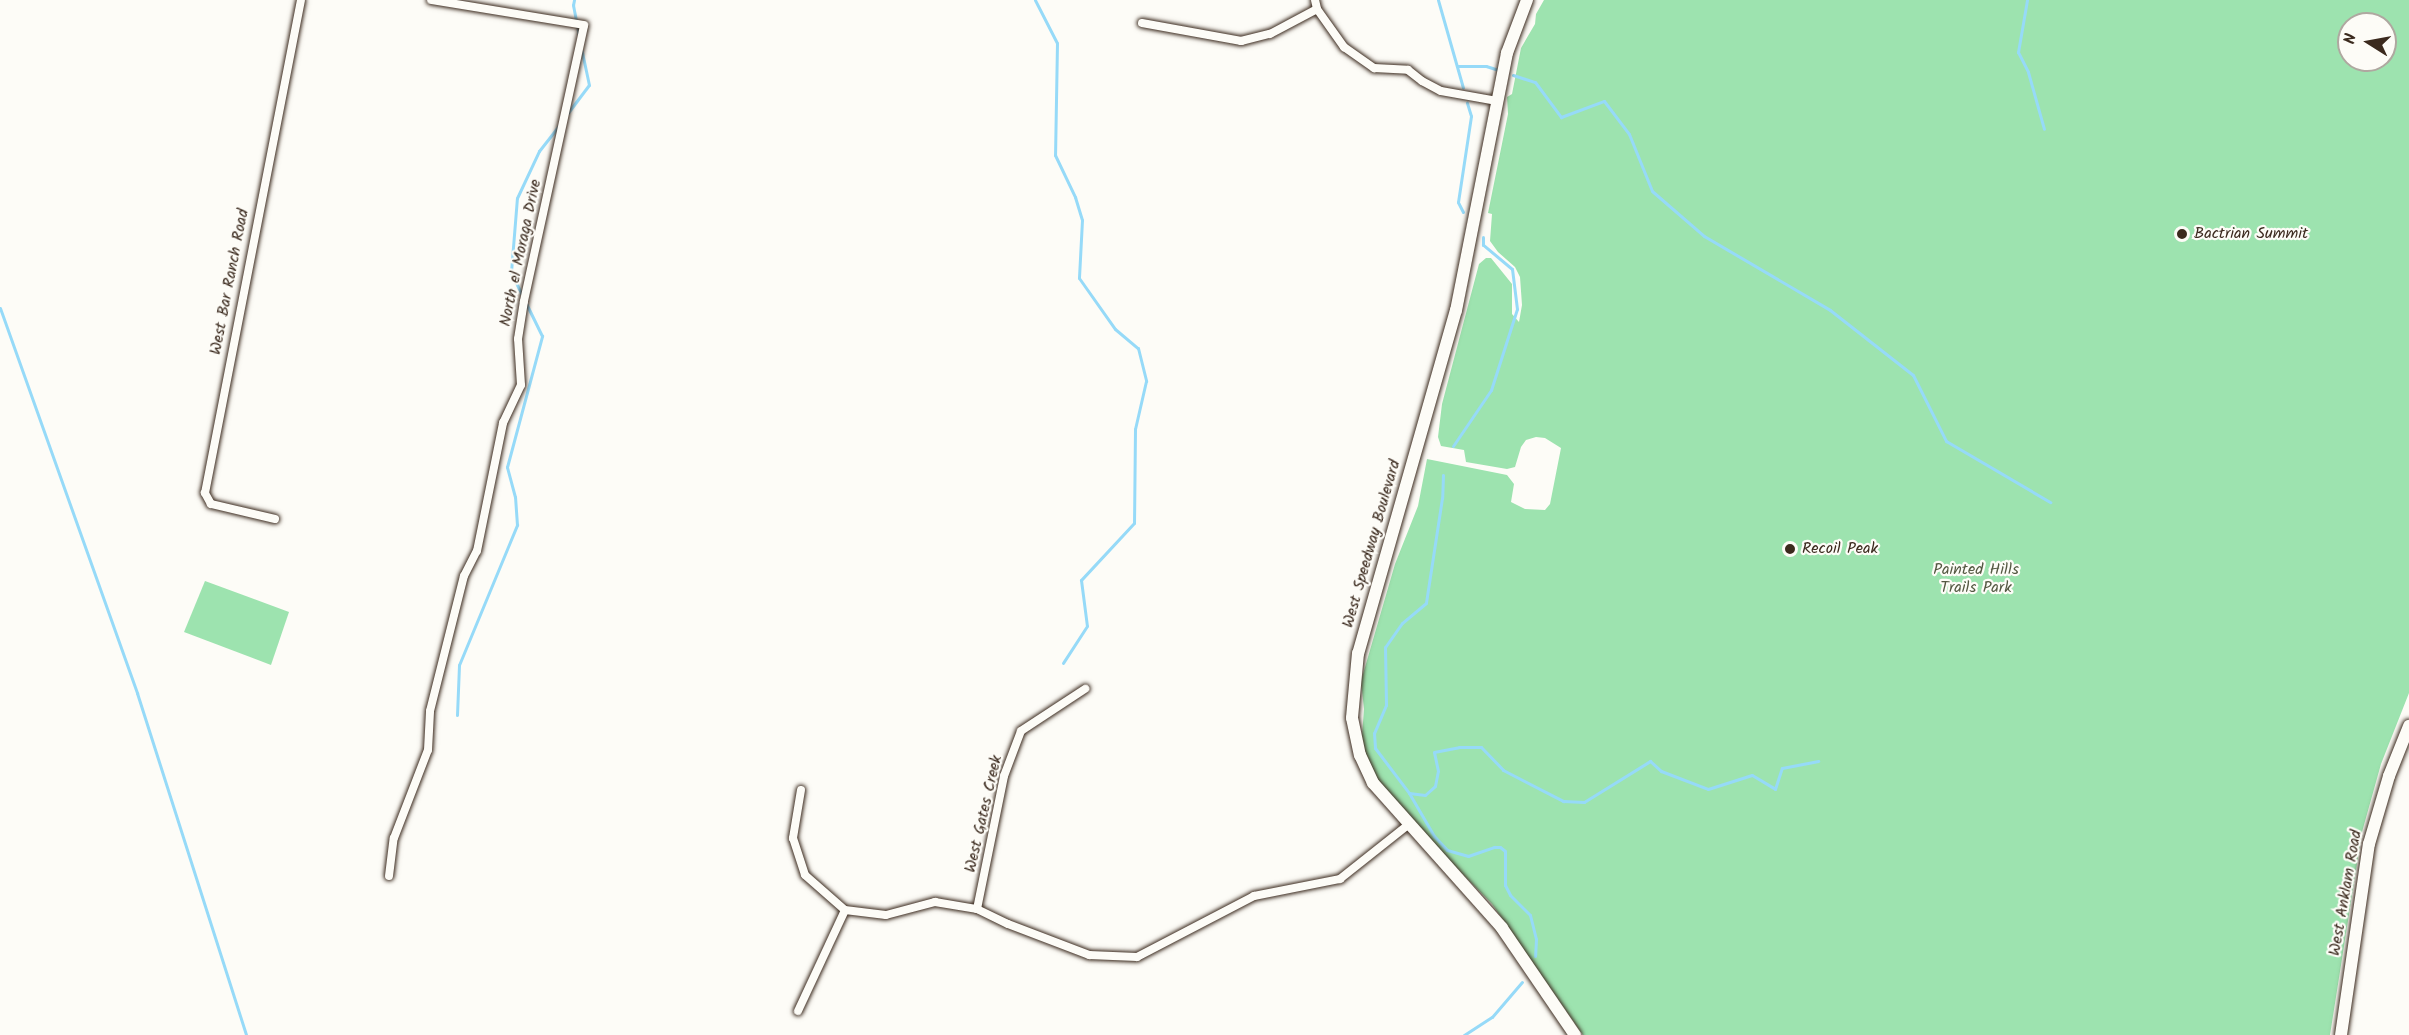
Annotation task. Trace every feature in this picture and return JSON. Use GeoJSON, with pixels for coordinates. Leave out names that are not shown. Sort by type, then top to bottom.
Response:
{"type":"FeatureCollection","features":[{"type":"Feature","properties":{"kind":"main road","name":"West Speedway Boulevard"},"geometry":{"type":"LineString","coordinates":[[1527,0],[1512,35],[1456,310],[1358,653],[1352,697],[1352,718],[1360,755],[1373,783],[1502,928],[1575,1035]]}},
{"type":"Feature","properties":{"kind":"main road","name":"West Anklam Road"},"geometry":{"type":"LineString","coordinates":[[2342,1035],[2369,844],[2388,776],[2409,726]]}},
{"type":"Feature","properties":{"kind":"street","name":"West Bar Ranch Road"},"geometry":{"type":"LineString","coordinates":[[275,519],[211,504],[205,493],[301,0]]}},
{"type":"Feature","properties":{"kind":"street","name":"North el Moraga Drive"},"geometry":{"type":"LineString","coordinates":[[389,876],[394,837],[428,750],[430,711],[464,576],[477,550],[503,423],[521,385],[518,339],[524,301],[584,25],[431,0]]}},
{"type":"Feature","properties":{"kind":"street"},"geometry":{"type":"LineString","coordinates":[[1142,23],[1241,41],[1270,34],[1316,5],[1344,47],[1374,68],[1408,70],[1422,81],[1442,91],[1497,101]]}},
{"type":"Feature","properties":{"kind":"street","name":"West Gates Creek"},"geometry":{"type":"LineString","coordinates":[[977,909],[1004,776],[1021,731],[1085,689]]}},
{"type":"Feature","properties":{"kind":"street"},"geometry":{"type":"LineString","coordinates":[[801,790],[793,838],[805,875],[845,910],[886,915],[935,902],[977,909],[1008,924],[1089,955],[1137,957],[1254,896],[1340,879],[1408,825]]}},
{"type":"Feature","properties":{"kind":"street"},"geometry":{"type":"LineString","coordinates":[[798,1011],[845,910]]}},
{"type":"Feature","properties":{"kind":"green space","name":"Painted Hills Trails Park"},"geometry":{"type":"Polygon","coordinates":[[[1544,0],[2409,0],[2409,693],[2381,764],[2362,832],[2330,1035],[1583,1035],[1492,904],[1406,816],[1377,779],[1368,763],[1362,736],[1364,709],[1361,681],[1395,564],[1418,506],[1427,459],[1507,475],[1514,484],[1511,502],[1525,509],[1545,510],[1550,504],[1561,448],[1545,438],[1536,437],[1526,440],[1521,447],[1515,467],[1507,469],[1466,462],[1464,450],[1441,446],[1438,437],[1442,404],[1479,264],[1486,258],[1491,258],[1512,284],[1512,314],[1519,322],[1522,305],[1520,277],[1515,267],[1498,252],[1490,241],[1492,214],[1488,213],[1508,114],[1507,97],[1512,94],[1521,48],[1535,24],[1536,14],[1544,0]]]}},
{"type":"Feature","properties":{"kind":"green space"},"geometry":{"type":"Polygon","coordinates":[[[205,581],[289,612],[271,665],[184,632],[205,581]]]}},
{"type":"Feature","properties":{"kind":"waterway"},"geometry":{"type":"LineString","coordinates":[[574,0],[579,35]]}},
{"type":"Feature","properties":{"kind":"waterway"},"geometry":{"type":"LineString","coordinates":[[1035,0],[1057,43],[1055,155],[1075,197],[1082,220],[1079,278],[1115,329],[1138,348],[1146,381],[1135,429],[1134,523],[1081,580],[1087,626],[1063,663]]}},
{"type":"Feature","properties":{"kind":"waterway"},"geometry":{"type":"LineString","coordinates":[[1438,0],[1463,88]]}},
{"type":"Feature","properties":{"kind":"waterway"},"geometry":{"type":"LineString","coordinates":[[2027,0],[2018,52],[2028,72],[2044,129]]}},
{"type":"Feature","properties":{"kind":"waterway"},"geometry":{"type":"LineString","coordinates":[[567,114],[589,85],[582,51]]}},
{"type":"Feature","properties":{"kind":"waterway"},"geometry":{"type":"LineString","coordinates":[[1458,66],[1486,66],[1498,70]]}},
{"type":"Feature","properties":{"kind":"waterway"},"geometry":{"type":"LineString","coordinates":[[1513,75],[1535,82],[1561,117],[1604,101],[1629,134],[1652,191],[1704,236],[1830,310],[1913,375],[1946,441],[2050,502]]}},
{"type":"Feature","properties":{"kind":"waterway"},"geometry":{"type":"LineString","coordinates":[[1463,212],[1458,202],[1471,116],[1467,103]]}},
{"type":"Feature","properties":{"kind":"waterway"},"geometry":{"type":"LineString","coordinates":[[522,295],[511,272],[517,198],[539,151],[560,124]]}},
{"type":"Feature","properties":{"kind":"waterway"},"geometry":{"type":"LineString","coordinates":[[1453,446],[1491,390],[1517,309],[1512,269],[1483,245],[1483,237]]}},
{"type":"Feature","properties":{"kind":"waterway"},"geometry":{"type":"LineString","coordinates":[[457,715],[459,665],[517,525],[515,497],[507,467],[542,336],[526,303]]}},
{"type":"Feature","properties":{"kind":"waterway"},"geometry":{"type":"LineString","coordinates":[[0,308],[137,693],[246,1035]]}},
{"type":"Feature","properties":{"kind":"waterway"},"geometry":{"type":"LineString","coordinates":[[1443,475],[1442,498],[1426,603],[1402,623],[1385,647],[1386,705],[1374,733],[1375,748],[1409,793],[1425,795],[1435,786],[1438,771],[1434,752],[1459,747],[1481,747],[1503,770],[1563,801],[1584,802],[1650,761],[1661,771],[1708,789],[1752,775],[1775,789],[1782,768],[1818,761]]}},
{"type":"Feature","properties":{"kind":"waterway"},"geometry":{"type":"LineString","coordinates":[[1409,793],[1434,836],[1447,850],[1468,856],[1494,847],[1500,847],[1505,851],[1505,885],[1510,895],[1530,915],[1536,939],[1535,956]]}},
{"type":"Feature","properties":{"kind":"waterway"},"geometry":{"type":"LineString","coordinates":[[1464,1035],[1492,1017],[1522,982]]}},
{"type":"Feature","properties":{"kind":"place","name":"Bactrian Summit"},"geometry":{"type":"Point","coordinates":[2182,234]}},
{"type":"Feature","properties":{"kind":"place","name":"Recoil Peak"},"geometry":{"type":"Point","coordinates":[1790,549]}}]}
